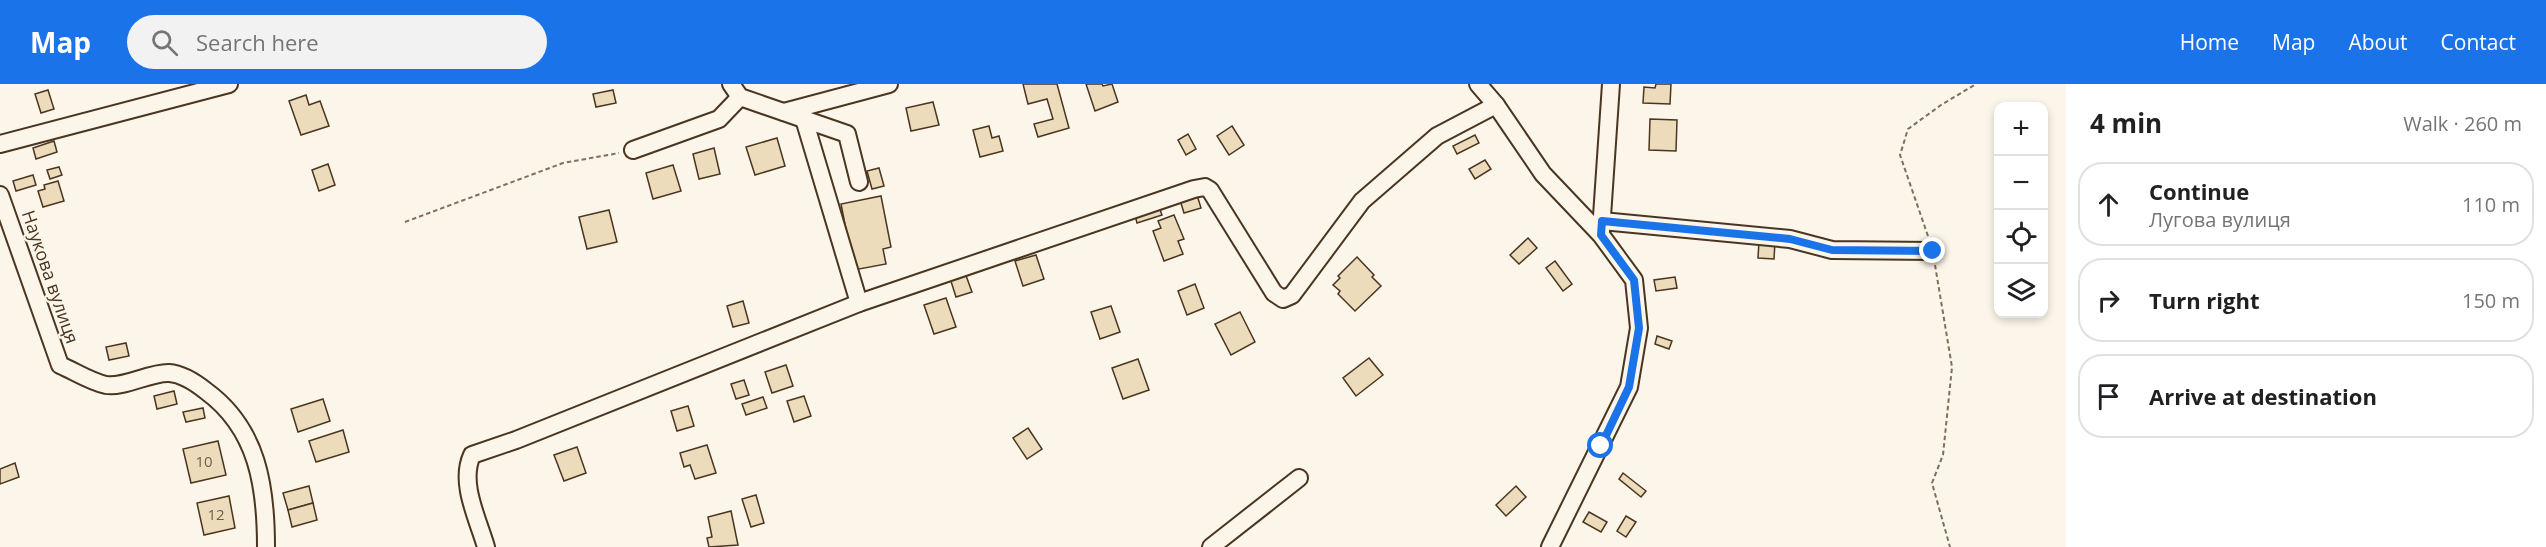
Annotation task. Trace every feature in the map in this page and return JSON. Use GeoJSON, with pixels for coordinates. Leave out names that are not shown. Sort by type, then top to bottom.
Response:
{"type":"FeatureCollection","features":[{"type":"Feature","properties":{"kind":"street"},"geometry":{"type":"LineString","coordinates":[[0,144],[229,84]]}},
{"type":"Feature","properties":{"kind":"street"},"geometry":{"type":"LineString","coordinates":[[784,112],[889,84]]}},
{"type":"Feature","properties":{"kind":"street"},"geometry":{"type":"LineString","coordinates":[[1478,84],[1496,105],[1543,174],[1601,228],[1634,280],[1639,328],[1629,387],[1550,547]]}},
{"type":"Feature","properties":{"kind":"street"},"geometry":{"type":"LineString","coordinates":[[1601,228],[1611,84]]}},
{"type":"Feature","properties":{"kind":"street"},"geometry":{"type":"LineString","coordinates":[[633,150],[719,119],[735,91],[784,112],[847,134],[859,182]]}},
{"type":"Feature","properties":{"kind":"street"},"geometry":{"type":"LineString","coordinates":[[486,547],[466,479],[472,455],[516,440],[859,303],[1205,187],[1210,190],[1275,293],[1283,299],[1292,295],[1362,201],[1437,136],[1496,105]]}},
{"type":"Feature","properties":{"kind":"street"},"geometry":{"type":"LineString","coordinates":[[804,119],[859,303]]}},
{"type":"Feature","properties":{"kind":"street","name":"Наукова вулиця"},"geometry":{"type":"LineString","coordinates":[[0,195],[60,365],[107,385],[169,373],[192,380],[213,396],[239,424],[255,456],[266,503],[266,547]]}},
{"type":"Feature","properties":{"kind":"street"},"geometry":{"type":"LineString","coordinates":[[1601,228],[1790,239],[1832,250],[1933,251]]}},
{"type":"Feature","properties":{"kind":"street"},"geometry":{"type":"LineString","coordinates":[[1211,547],[1299,478]]}},
{"type":"Feature","properties":{"kind":"path"},"geometry":{"type":"LineString","coordinates":[[1950,547],[1932,483],[1943,455],[1952,367],[1933,251],[1900,155],[1908,129],[1941,105],[1976,84]]}},
{"type":"Feature","properties":{"kind":"path"},"geometry":{"type":"LineString","coordinates":[[405,222],[563,164],[633,150]]}},
{"type":"Feature","properties":{"kind":"building"},"geometry":{"type":"Polygon","coordinates":[[[1023,84],[1057,84],[1069,128],[1038,137],[1034,124],[1053,119],[1047,99],[1028,104],[1023,84]]]}},
{"type":"Feature","properties":{"kind":"building"},"geometry":{"type":"Polygon","coordinates":[[[1086,84],[1102,84],[1103,86],[1112,84],[1118,102],[1095,111],[1086,84]]]}},
{"type":"Feature","properties":{"kind":"building"},"geometry":{"type":"Polygon","coordinates":[[[1656,84],[1671,84],[1670,104],[1643,103],[1644,87],[1655,88],[1656,84]]]}},
{"type":"Feature","properties":{"kind":"building"},"geometry":{"type":"Polygon","coordinates":[[[48,90],[54,109],[41,113],[35,94],[48,90]]]}},
{"type":"Feature","properties":{"kind":"building"},"geometry":{"type":"Polygon","coordinates":[[[613,90],[616,103],[596,107],[593,94],[613,90]]]}},
{"type":"Feature","properties":{"kind":"building"},"geometry":{"type":"Polygon","coordinates":[[[306,95],[309,105],[320,101],[329,126],[301,135],[289,101],[306,95]]]}},
{"type":"Feature","properties":{"kind":"building"},"geometry":{"type":"Polygon","coordinates":[[[933,102],[939,125],[911,131],[906,108],[933,102]]]}},
{"type":"Feature","properties":{"kind":"building"},"geometry":{"type":"Polygon","coordinates":[[[1650,119],[1677,120],[1676,151],[1649,150],[1650,119]]]}},
{"type":"Feature","properties":{"kind":"building"},"geometry":{"type":"Polygon","coordinates":[[[989,126],[992,138],[999,136],[1003,151],[980,157],[973,130],[989,126]]]}},
{"type":"Feature","properties":{"kind":"building"},"geometry":{"type":"Polygon","coordinates":[[[1232,126],[1244,145],[1229,155],[1217,136],[1232,126]]]}},
{"type":"Feature","properties":{"kind":"building"},"geometry":{"type":"Polygon","coordinates":[[[1188,134],[1196,149],[1186,155],[1178,140],[1188,134]]]}},
{"type":"Feature","properties":{"kind":"building"},"geometry":{"type":"Polygon","coordinates":[[[1475,135],[1479,143],[1457,154],[1453,146],[1475,135]]]}},
{"type":"Feature","properties":{"kind":"building"},"geometry":{"type":"Polygon","coordinates":[[[777,138],[785,166],[755,175],[746,147],[777,138]]]}},
{"type":"Feature","properties":{"kind":"building"},"geometry":{"type":"Polygon","coordinates":[[[54,141],[57,152],[36,159],[33,148],[54,141]]]}},
{"type":"Feature","properties":{"kind":"building"},"geometry":{"type":"Polygon","coordinates":[[[714,148],[720,174],[699,179],[693,154],[714,148]]]}},
{"type":"Feature","properties":{"kind":"building"},"geometry":{"type":"Polygon","coordinates":[[[1485,160],[1491,169],[1475,179],[1469,169],[1485,160]]]}},
{"type":"Feature","properties":{"kind":"building"},"geometry":{"type":"Polygon","coordinates":[[[328,164],[335,185],[319,191],[312,170],[328,164]]]}},
{"type":"Feature","properties":{"kind":"building"},"geometry":{"type":"Polygon","coordinates":[[[673,165],[681,191],[653,199],[646,173],[673,165]]]}},
{"type":"Feature","properties":{"kind":"building"},"geometry":{"type":"Polygon","coordinates":[[[59,167],[62,175],[50,179],[47,170],[59,167]]]}},
{"type":"Feature","properties":{"kind":"building"},"geometry":{"type":"Polygon","coordinates":[[[879,168],[884,186],[872,189],[867,171],[879,168]]]}},
{"type":"Feature","properties":{"kind":"building"},"geometry":{"type":"Polygon","coordinates":[[[33,175],[36,185],[16,191],[13,181],[33,175]]]}},
{"type":"Feature","properties":{"kind":"building"},"geometry":{"type":"Polygon","coordinates":[[[58,181],[64,201],[43,207],[38,191],[45,189],[44,185],[58,181]]]}},
{"type":"Feature","properties":{"kind":"building"},"geometry":{"type":"Polygon","coordinates":[[[1197,195],[1201,208],[1184,213],[1180,200],[1197,195]]]}},
{"type":"Feature","properties":{"kind":"building"},"geometry":{"type":"Polygon","coordinates":[[[881,196],[891,247],[883,249],[886,264],[854,270],[841,204],[881,196]]]}},
{"type":"Feature","properties":{"kind":"building"},"geometry":{"type":"Polygon","coordinates":[[[1159,207],[1162,215],[1137,223],[1135,215],[1159,207]]]}},
{"type":"Feature","properties":{"kind":"building"},"geometry":{"type":"Polygon","coordinates":[[[609,210],[617,242],[587,249],[579,217],[609,210]]]}},
{"type":"Feature","properties":{"kind":"building"},"geometry":{"type":"Polygon","coordinates":[[[1174,215],[1184,239],[1178,241],[1183,254],[1164,261],[1153,231],[1161,228],[1158,221],[1174,215]]]}},
{"type":"Feature","properties":{"kind":"building"},"geometry":{"type":"Polygon","coordinates":[[[1528,238],[1537,248],[1519,264],[1510,255],[1528,238]]]}},
{"type":"Feature","properties":{"kind":"building"},"geometry":{"type":"Polygon","coordinates":[[[1759,241],[1775,242],[1774,259],[1758,258],[1759,241]]]}},
{"type":"Feature","properties":{"kind":"building"},"geometry":{"type":"Polygon","coordinates":[[[1036,255],[1044,279],[1023,286],[1015,261],[1036,255]]]}},
{"type":"Feature","properties":{"kind":"building"},"geometry":{"type":"Polygon","coordinates":[[[1357,257],[1381,286],[1355,311],[1338,294],[1340,291],[1333,285],[1340,278],[1338,276],[1357,257]]]}},
{"type":"Feature","properties":{"kind":"building"},"geometry":{"type":"Polygon","coordinates":[[[1555,261],[1572,284],[1563,291],[1546,268],[1555,261]]]}},
{"type":"Feature","properties":{"kind":"building"},"geometry":{"type":"Polygon","coordinates":[[[964,270],[972,292],[956,297],[949,275],[964,270]]]}},
{"type":"Feature","properties":{"kind":"building"},"geometry":{"type":"Polygon","coordinates":[[[1675,277],[1677,288],[1656,291],[1654,280],[1675,277]]]}},
{"type":"Feature","properties":{"kind":"building"},"geometry":{"type":"Polygon","coordinates":[[[1195,284],[1204,308],[1187,315],[1178,291],[1195,284]]]}},
{"type":"Feature","properties":{"kind":"building"},"geometry":{"type":"Polygon","coordinates":[[[946,298],[956,327],[934,334],[924,305],[946,298]]]}},
{"type":"Feature","properties":{"kind":"building"},"geometry":{"type":"Polygon","coordinates":[[[743,301],[749,323],[733,327],[727,306],[743,301]]]}},
{"type":"Feature","properties":{"kind":"building"},"geometry":{"type":"Polygon","coordinates":[[[1111,306],[1120,332],[1100,339],[1091,312],[1111,306]]]}},
{"type":"Feature","properties":{"kind":"building"},"geometry":{"type":"Polygon","coordinates":[[[1240,312],[1255,342],[1231,355],[1215,324],[1240,312]]]}},
{"type":"Feature","properties":{"kind":"building"},"geometry":{"type":"Polygon","coordinates":[[[1657,336],[1672,341],[1669,349],[1655,344],[1657,336]]]}},
{"type":"Feature","properties":{"kind":"building"},"geometry":{"type":"Polygon","coordinates":[[[126,343],[129,356],[109,360],[106,347],[126,343]]]}},
{"type":"Feature","properties":{"kind":"building"},"geometry":{"type":"Polygon","coordinates":[[[1369,358],[1383,375],[1356,396],[1343,378],[1369,358]]]}},
{"type":"Feature","properties":{"kind":"building"},"geometry":{"type":"Polygon","coordinates":[[[1138,359],[1149,390],[1123,399],[1112,368],[1138,359]]]}},
{"type":"Feature","properties":{"kind":"building"},"geometry":{"type":"Polygon","coordinates":[[[786,365],[793,386],[772,393],[765,372],[786,365]]]}},
{"type":"Feature","properties":{"kind":"building"},"geometry":{"type":"Polygon","coordinates":[[[744,380],[749,395],[736,399],[731,384],[744,380]]]}},
{"type":"Feature","properties":{"kind":"building"},"geometry":{"type":"Polygon","coordinates":[[[174,391],[177,404],[157,409],[154,396],[174,391]]]}},
{"type":"Feature","properties":{"kind":"building"},"geometry":{"type":"Polygon","coordinates":[[[804,396],[811,416],[794,422],[787,401],[804,396]]]}},
{"type":"Feature","properties":{"kind":"building"},"geometry":{"type":"Polygon","coordinates":[[[763,397],[767,408],[746,415],[742,404],[763,397]]]}},
{"type":"Feature","properties":{"kind":"building"},"geometry":{"type":"Polygon","coordinates":[[[323,399],[330,421],[298,432],[291,409],[323,399]]]}},
{"type":"Feature","properties":{"kind":"building"},"geometry":{"type":"Polygon","coordinates":[[[688,406],[694,426],[677,431],[671,411],[688,406]]]}},
{"type":"Feature","properties":{"kind":"building"},"geometry":{"type":"Polygon","coordinates":[[[203,408],[205,418],[186,422],[183,412],[203,408]]]}},
{"type":"Feature","properties":{"kind":"building"},"geometry":{"type":"Polygon","coordinates":[[[1028,428],[1042,449],[1027,459],[1013,438],[1028,428]]]}},
{"type":"Feature","properties":{"kind":"building"},"geometry":{"type":"Polygon","coordinates":[[[343,430],[349,452],[316,462],[309,441],[343,430]]]}},
{"type":"Feature","properties":{"kind":"building"},"geometry":{"type":"Polygon","coordinates":[[[218,441],[226,475],[191,483],[183,449],[218,441]]]}},
{"type":"Feature","properties":{"kind":"building"},"geometry":{"type":"Polygon","coordinates":[[[707,445],[716,473],[695,479],[690,465],[684,467],[680,453],[707,445]]]}},
{"type":"Feature","properties":{"kind":"building"},"geometry":{"type":"Polygon","coordinates":[[[577,447],[586,473],[564,481],[554,455],[577,447]]]}},
{"type":"Feature","properties":{"kind":"building"},"geometry":{"type":"Polygon","coordinates":[[[15,463],[19,477],[0,484],[0,469],[15,463]]]}},
{"type":"Feature","properties":{"kind":"building"},"geometry":{"type":"Polygon","coordinates":[[[1623,473],[1646,491],[1641,497],[1619,479],[1623,473]]]}},
{"type":"Feature","properties":{"kind":"building"},"geometry":{"type":"Polygon","coordinates":[[[309,486],[313,503],[288,510],[283,493],[309,486]]]}},
{"type":"Feature","properties":{"kind":"building"},"geometry":{"type":"Polygon","coordinates":[[[1516,486],[1526,497],[1506,516],[1496,505],[1516,486]]]}},
{"type":"Feature","properties":{"kind":"building"},"geometry":{"type":"Polygon","coordinates":[[[756,495],[764,523],[751,527],[742,499],[756,495]]]}},
{"type":"Feature","properties":{"kind":"building"},"geometry":{"type":"Polygon","coordinates":[[[229,496],[235,528],[204,535],[197,503],[229,496]]]}},
{"type":"Feature","properties":{"kind":"building"},"geometry":{"type":"Polygon","coordinates":[[[313,503],[317,520],[292,527],[288,510],[313,503]]]}},
{"type":"Feature","properties":{"kind":"building"},"geometry":{"type":"Polygon","coordinates":[[[731,511],[738,545],[709,547],[707,538],[712,537],[708,517],[731,511]]]}},
{"type":"Feature","properties":{"kind":"building"},"geometry":{"type":"Polygon","coordinates":[[[1589,512],[1607,522],[1601,532],[1583,522],[1589,512]]]}},
{"type":"Feature","properties":{"kind":"building"},"geometry":{"type":"Polygon","coordinates":[[[1626,516],[1636,522],[1626,537],[1617,531],[1626,516]]]}},
{"type":"Feature","properties":{"kind":"route"},"geometry":{"type":"LineString","coordinates":[[1601,446],[1629,387],[1639,328],[1634,280],[1601,235],[1602,221],[1790,239],[1832,250],[1933,251]]}}]}
